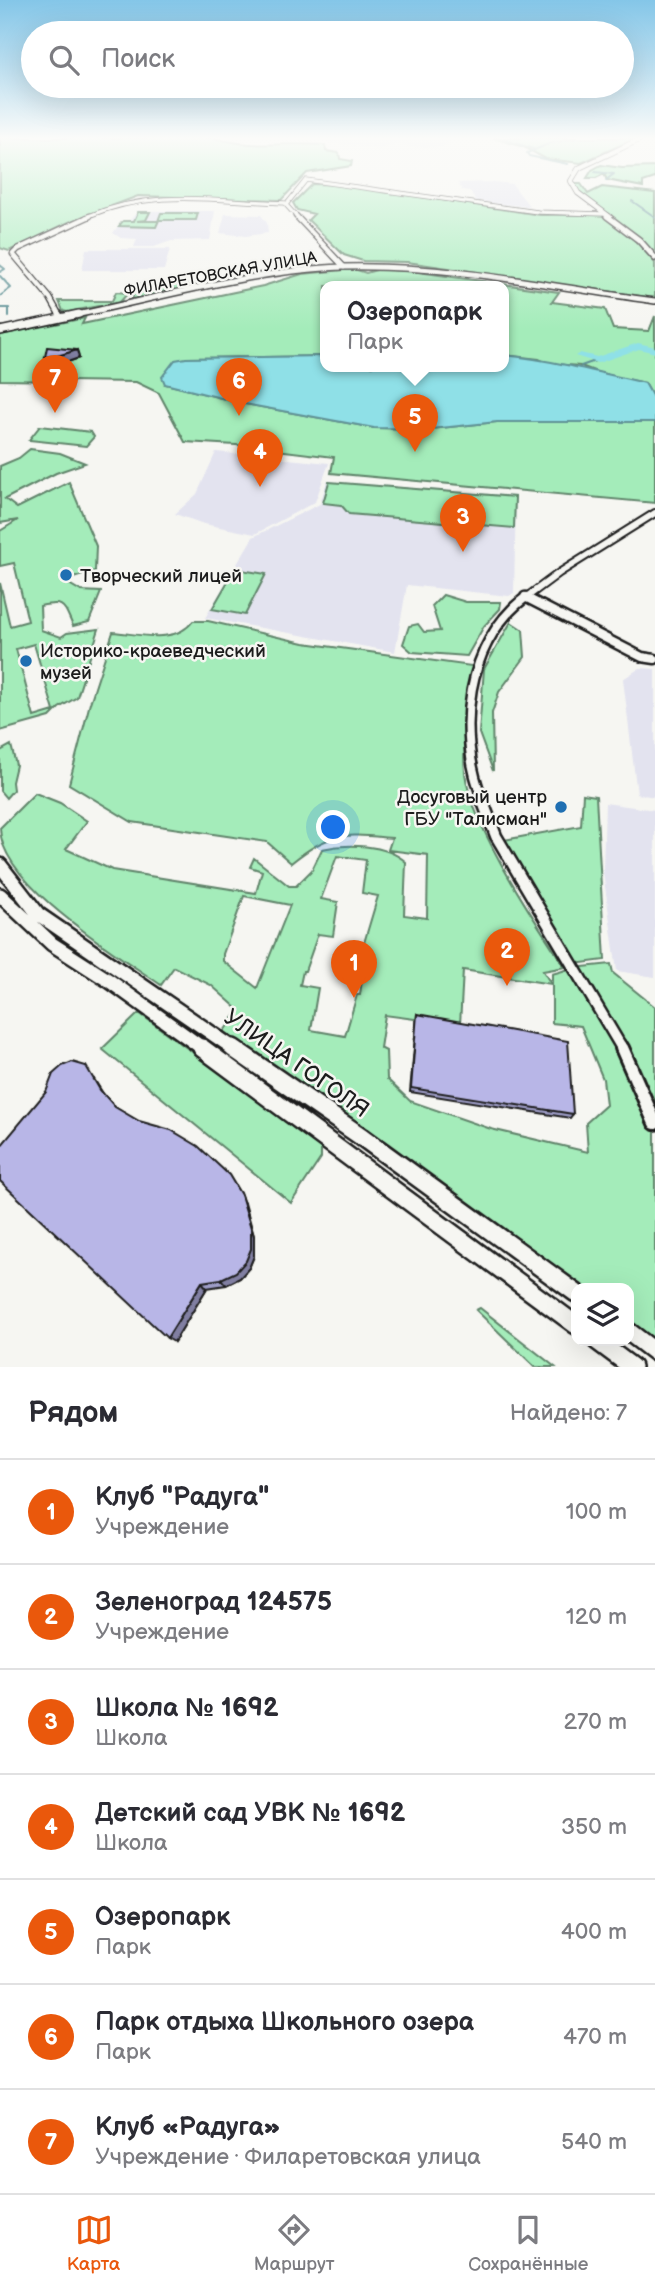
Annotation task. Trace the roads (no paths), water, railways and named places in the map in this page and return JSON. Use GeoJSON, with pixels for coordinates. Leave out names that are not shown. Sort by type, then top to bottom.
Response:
{"type":"FeatureCollection","features":[{"type":"Feature","properties":{"kind":"street"},"geometry":{"type":"LineString","coordinates":[[61,318],[50,298],[13,254],[18,248],[134,202]]}},
{"type":"Feature","properties":{"kind":"street"},"geometry":{"type":"LineString","coordinates":[[264,202],[286,203],[344,267]]}},
{"type":"Feature","properties":{"kind":"street"},"geometry":{"type":"LineString","coordinates":[[464,202],[538,212],[604,214]]}},
{"type":"Feature","properties":{"kind":"street"},"geometry":{"type":"LineString","coordinates":[[590,202],[639,240],[655,258]]}},
{"type":"Feature","properties":{"kind":"street","name":"ФИЛАРЕТОВСКАЯ УЛИЦА"},"geometry":{"type":"LineString","coordinates":[[0,331],[267,275],[344,267],[429,270],[655,301]]}},
{"type":"Feature","properties":{"kind":"street"},"geometry":{"type":"LineString","coordinates":[[655,513],[525,597],[493,632],[480,658],[467,732],[472,773],[496,836],[558,944],[617,1036],[655,1123]]}},
{"type":"Feature","properties":{"kind":"street"},"geometry":{"type":"LineString","coordinates":[[525,597],[642,657],[655,659]]}},
{"type":"Feature","properties":{"kind":"street","name":"УЛИЦА ГОГОЛЯ"},"geometry":{"type":"LineString","coordinates":[[0,865],[38,914],[362,1137],[571,1289]]}},
{"type":"Feature","properties":{"kind":"street","name":"УЛИЦА ГОГОЛЯ"},"geometry":{"type":"LineString","coordinates":[[0,895],[24,921],[52,944],[111,982],[324,1136],[571,1321]]}},
{"type":"Feature","properties":{"kind":"street"},"geometry":{"type":"LineString","coordinates":[[634,1336],[655,1352]]}},
{"type":"Feature","properties":{"kind":"street"},"geometry":{"type":"LineString","coordinates":[[604,1346],[632,1367]]}},
{"type":"Feature","properties":{"kind":"water"},"geometry":{"type":"Polygon","coordinates":[[[320,356],[320,372],[509,372],[509,356],[522,357],[645,383],[655,401],[655,422],[497,422],[431,429],[374,428],[245,404],[165,384],[162,377],[175,360],[320,356]]]}},
{"type":"Feature","properties":{"kind":"waterway"},"geometry":{"type":"LineString","coordinates":[[633,202],[655,217]]}},
{"type":"Feature","properties":{"kind":"waterway"},"geometry":{"type":"LineString","coordinates":[[0,265],[5,269],[0,272]]}},
{"type":"Feature","properties":{"kind":"waterway"},"geometry":{"type":"LineString","coordinates":[[0,276],[11,288],[0,296]]}},
{"type":"Feature","properties":{"kind":"waterway"},"geometry":{"type":"LineString","coordinates":[[0,308],[9,308],[9,317]]}},
{"type":"Feature","properties":{"kind":"waterway"},"geometry":{"type":"LineString","coordinates":[[580,356],[598,360],[638,346],[655,350]]}},
{"type":"Feature","properties":{"kind":"waterway"},"geometry":{"type":"LineString","coordinates":[[581,366],[598,360]]}},
{"type":"Feature","properties":{"kind":"place","name":"Клуб «Радуга»"},"geometry":{"type":"Point","coordinates":[55,413]}},
{"type":"Feature","properties":{"kind":"place","name":"Парк отдыха Школьного озера"},"geometry":{"type":"Point","coordinates":[239,416]}},
{"type":"Feature","properties":{"kind":"place","name":"Озеропарк"},"geometry":{"type":"Point","coordinates":[415,452]}},
{"type":"Feature","properties":{"kind":"place","name":"Детский сад УВК № 1692"},"geometry":{"type":"Point","coordinates":[260,487]}},
{"type":"Feature","properties":{"kind":"place","name":"Школа № 1692"},"geometry":{"type":"Point","coordinates":[463,552]}},
{"type":"Feature","properties":{"kind":"place","name":"Творческий лицей"},"geometry":{"type":"Point","coordinates":[66,575]}},
{"type":"Feature","properties":{"kind":"place","name":"Историко-краеведческий музей"},"geometry":{"type":"Point","coordinates":[26,661]}},
{"type":"Feature","properties":{"kind":"place","name":"Досуговый центр ГБУ \"Талисман\""},"geometry":{"type":"Point","coordinates":[561,807]}},
{"type":"Feature","properties":{"kind":"place","name":"Зеленоград 124575"},"geometry":{"type":"Point","coordinates":[507,986]}},
{"type":"Feature","properties":{"kind":"place","name":"Клуб \"Радуга\""},"geometry":{"type":"Point","coordinates":[354,998]}}]}
